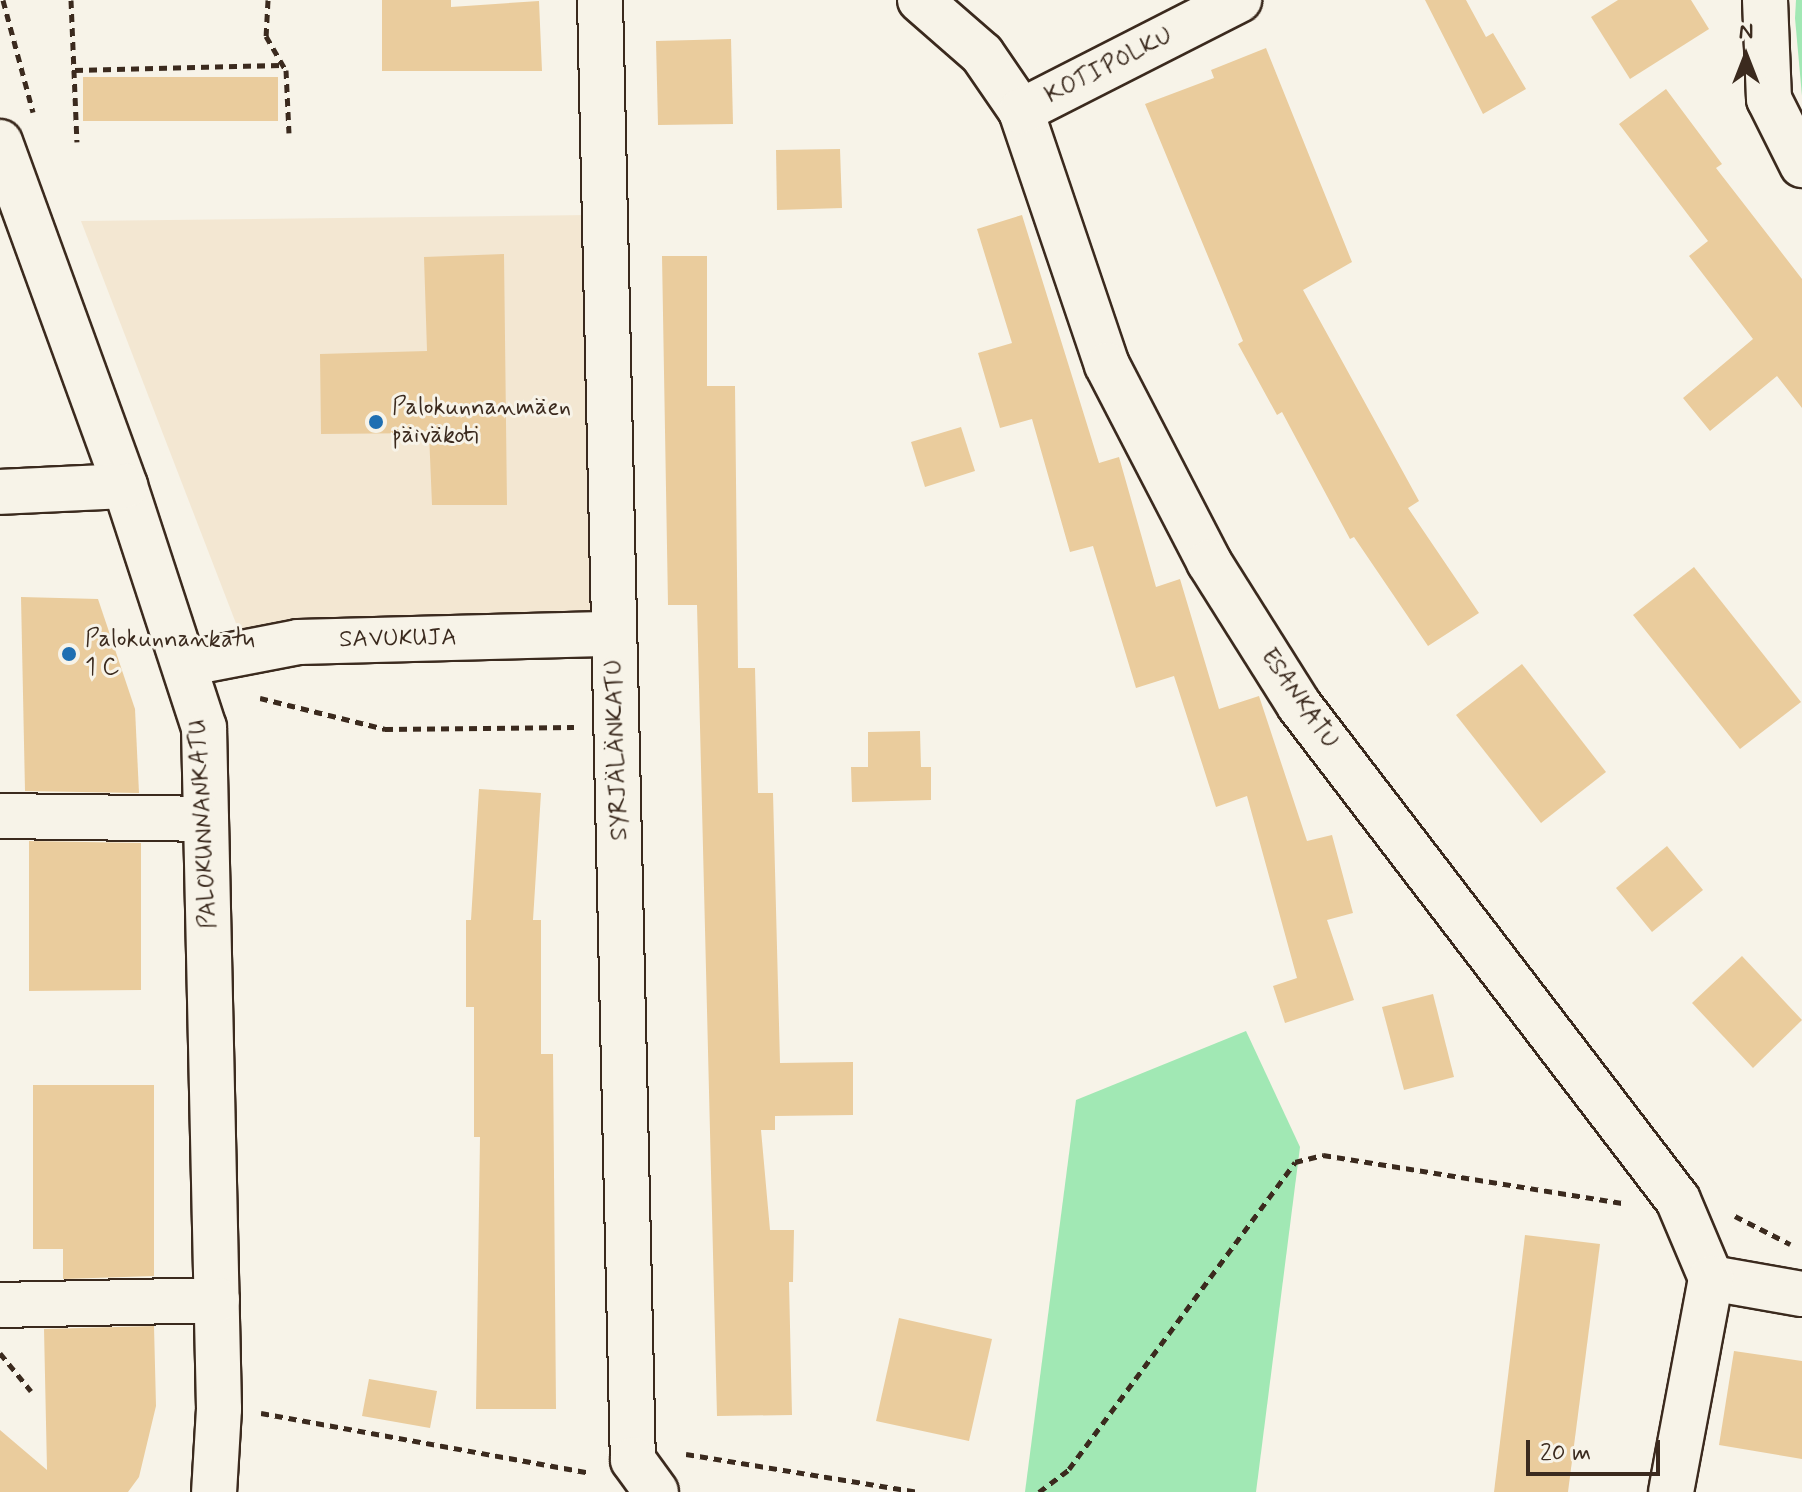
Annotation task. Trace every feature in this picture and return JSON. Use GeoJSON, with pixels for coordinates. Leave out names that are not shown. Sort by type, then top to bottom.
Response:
{"type":"FeatureCollection","features":[{"type":"Feature","properties":{"kind":"street","name":"SYRJÄLÄNKATU"},"geometry":{"type":"LineString","coordinates":[[600,0],[633,1460],[656,1492]]}},
{"type":"Feature","properties":{"kind":"street","name":"ESANKATU"},"geometry":{"type":"LineString","coordinates":[[920,0],[982,54],[1021,111],[1107,365],[1209,562],[1299,705],[1678,1200],[1711,1278]]}},
{"type":"Feature","properties":{"kind":"street","name":"KOTIPOLKU"},"geometry":{"type":"LineString","coordinates":[[1021,111],[1239,0]]}},
{"type":"Feature","properties":{"kind":"street"},"geometry":{"type":"LineString","coordinates":[[1765,0],[1769,99],[1802,165]]}},
{"type":"Feature","properties":{"kind":"street","name":"PALOKUNNANKATU"},"geometry":{"type":"LineString","coordinates":[[0,142],[125,486],[204,727],[217,1300],[214,1492]]}},
{"type":"Feature","properties":{"kind":"street"},"geometry":{"type":"LineString","coordinates":[[0,492],[125,486]]}},
{"type":"Feature","properties":{"kind":"street","name":"SAVUKUJA"},"geometry":{"type":"LineString","coordinates":[[185,664],[298,642],[613,634]]}},
{"type":"Feature","properties":{"kind":"street"},"geometry":{"type":"LineString","coordinates":[[0,816],[206,819]]}},
{"type":"Feature","properties":{"kind":"street"},"geometry":{"type":"LineString","coordinates":[[1671,1492],[1711,1278],[1802,1294]]}},
{"type":"Feature","properties":{"kind":"street"},"geometry":{"type":"LineString","coordinates":[[0,1305],[217,1300]]}},
{"type":"Feature","properties":{"kind":"path"},"geometry":{"type":"LineString","coordinates":[[71,0],[77,142]]}},
{"type":"Feature","properties":{"kind":"path"},"geometry":{"type":"LineString","coordinates":[[268,0],[266,36],[281,65],[289,133]]}},
{"type":"Feature","properties":{"kind":"path"},"geometry":{"type":"LineString","coordinates":[[75,70],[281,65]]}},
{"type":"Feature","properties":{"kind":"path"},"geometry":{"type":"LineString","coordinates":[[243,693],[385,729],[616,727]]}},
{"type":"Feature","properties":{"kind":"path"},"geometry":{"type":"LineString","coordinates":[[1039,1492],[1069,1469],[1295,1162],[1323,1155],[1648,1207],[1701,1193],[1756,1231],[1802,1248]]}},
{"type":"Feature","properties":{"kind":"path"},"geometry":{"type":"LineString","coordinates":[[0,1353],[31,1391]]}},
{"type":"Feature","properties":{"kind":"shaded area","name":"Palokunnanmäen päiväkoti"},"geometry":{"type":"Polygon","coordinates":[[[589,215],[598,623],[242,639],[81,221],[589,215]]]}},
{"type":"Feature","properties":{"kind":"green space"},"geometry":{"type":"Polygon","coordinates":[[[1796,0],[1802,0],[1802,96],[1795,18],[1796,0]]]}},
{"type":"Feature","properties":{"kind":"green space"},"geometry":{"type":"Polygon","coordinates":[[[1246,1031],[1300,1147],[1256,1492],[1025,1492],[1076,1100],[1246,1031]]]}},
{"type":"Feature","properties":{"kind":"building"},"geometry":{"type":"Polygon","coordinates":[[[382,0],[451,0],[451,7],[539,1],[542,71],[382,71],[382,0]]]}},
{"type":"Feature","properties":{"kind":"building"},"geometry":{"type":"Polygon","coordinates":[[[1425,0],[1466,0],[1486,37],[1493,33],[1526,89],[1483,114],[1425,0]]]}},
{"type":"Feature","properties":{"kind":"building"},"geometry":{"type":"Polygon","coordinates":[[[1618,0],[1691,0],[1709,29],[1630,79],[1591,17],[1618,0]]]}},
{"type":"Feature","properties":{"kind":"building"},"geometry":{"type":"Polygon","coordinates":[[[731,39],[733,124],[658,125],[656,41],[731,39]]]}},
{"type":"Feature","properties":{"kind":"building"},"geometry":{"type":"Polygon","coordinates":[[[1266,48],[1352,262],[1303,290],[1419,501],[1408,508],[1479,613],[1428,646],[1354,537],[1350,539],[1282,412],[1277,415],[1238,344],[1243,341],[1145,104],[1214,78],[1211,70],[1266,48]]]}},
{"type":"Feature","properties":{"kind":"building"},"geometry":{"type":"Polygon","coordinates":[[[83,77],[278,77],[278,121],[83,121],[83,77]]]}},
{"type":"Feature","properties":{"kind":"building"},"geometry":{"type":"Polygon","coordinates":[[[1666,89],[1722,164],[1716,168],[1802,279],[1802,408],[1777,376],[1710,431],[1683,398],[1753,339],[1689,256],[1708,241],[1619,124],[1666,89]]]}},
{"type":"Feature","properties":{"kind":"building"},"geometry":{"type":"Polygon","coordinates":[[[840,149],[842,208],[777,210],[776,150],[840,149]]]}},
{"type":"Feature","properties":{"kind":"building"},"geometry":{"type":"Polygon","coordinates":[[[1022,215],[1099,463],[1119,457],[1156,587],[1180,579],[1219,709],[1259,696],[1307,841],[1332,835],[1353,913],[1327,920],[1354,1000],[1285,1023],[1273,986],[1297,978],[1247,796],[1216,807],[1174,676],[1136,688],[1093,546],[1070,552],[1032,419],[1000,428],[978,353],[1012,343],[977,229],[1022,215]]]}},
{"type":"Feature","properties":{"kind":"building"},"geometry":{"type":"Polygon","coordinates":[[[504,254],[507,505],[432,505],[429,433],[321,434],[320,354],[427,351],[424,257],[504,254]]]}},
{"type":"Feature","properties":{"kind":"building"},"geometry":{"type":"Polygon","coordinates":[[[662,256],[707,256],[707,386],[735,386],[738,668],[755,668],[758,793],[773,793],[780,1063],[853,1062],[853,1115],[775,1116],[775,1130],[761,1130],[770,1230],[794,1230],[793,1282],[789,1282],[792,1415],[717,1416],[697,605],[668,605],[662,256]]]}},
{"type":"Feature","properties":{"kind":"building"},"geometry":{"type":"Polygon","coordinates":[[[961,427],[975,471],[925,487],[911,442],[961,427]]]}},
{"type":"Feature","properties":{"kind":"building"},"geometry":{"type":"Polygon","coordinates":[[[1694,567],[1801,702],[1740,749],[1633,615],[1694,567]]]}},
{"type":"Feature","properties":{"kind":"building","name":"Palokunnankatu 1 C"},"geometry":{"type":"Polygon","coordinates":[[[21,597],[98,599],[135,709],[139,793],[25,791],[21,597]]]}},
{"type":"Feature","properties":{"kind":"building"},"geometry":{"type":"Polygon","coordinates":[[[1522,664],[1606,772],[1541,823],[1456,715],[1522,664]]]}},
{"type":"Feature","properties":{"kind":"building"},"geometry":{"type":"Polygon","coordinates":[[[920,731],[921,767],[931,767],[931,800],[852,802],[851,767],[868,767],[868,732],[920,731]]]}},
{"type":"Feature","properties":{"kind":"building"},"geometry":{"type":"Polygon","coordinates":[[[479,789],[541,793],[533,920],[541,920],[541,1054],[553,1054],[556,1409],[476,1409],[480,1137],[474,1137],[474,1007],[466,1007],[466,920],[471,920],[479,789]]]}},
{"type":"Feature","properties":{"kind":"building"},"geometry":{"type":"Polygon","coordinates":[[[29,841],[141,843],[141,990],[29,991],[29,841]]]}},
{"type":"Feature","properties":{"kind":"building"},"geometry":{"type":"Polygon","coordinates":[[[1667,846],[1703,890],[1652,932],[1616,888],[1667,846]]]}},
{"type":"Feature","properties":{"kind":"building"},"geometry":{"type":"Polygon","coordinates":[[[1742,956],[1802,1020],[1753,1068],[1692,1003],[1742,956]]]}},
{"type":"Feature","properties":{"kind":"building"},"geometry":{"type":"Polygon","coordinates":[[[1433,994],[1454,1077],[1404,1090],[1382,1007],[1433,994]]]}},
{"type":"Feature","properties":{"kind":"building"},"geometry":{"type":"Polygon","coordinates":[[[33,1085],[154,1085],[154,1276],[63,1279],[63,1249],[33,1249],[33,1085]]]}},
{"type":"Feature","properties":{"kind":"building"},"geometry":{"type":"Polygon","coordinates":[[[1525,1235],[1600,1244],[1568,1492],[1494,1492],[1525,1235]]]}},
{"type":"Feature","properties":{"kind":"building"},"geometry":{"type":"Polygon","coordinates":[[[899,1318],[992,1339],[969,1441],[876,1421],[899,1318]]]}},
{"type":"Feature","properties":{"kind":"building"},"geometry":{"type":"Polygon","coordinates":[[[154,1326],[156,1406],[139,1477],[128,1492],[0,1492],[0,1430],[47,1470],[44,1329],[154,1326]]]}},
{"type":"Feature","properties":{"kind":"building"},"geometry":{"type":"Polygon","coordinates":[[[1734,1351],[1802,1361],[1802,1459],[1719,1445],[1734,1351]]]}},
{"type":"Feature","properties":{"kind":"building"},"geometry":{"type":"Polygon","coordinates":[[[369,1379],[437,1391],[430,1428],[362,1416],[369,1379]]]}},
{"type":"Feature","properties":{"kind":"place","name":"Palokunnanmäen päiväkoti"},"geometry":{"type":"Point","coordinates":[376,422]}},
{"type":"Feature","properties":{"kind":"place","name":"Palokunnankatu 1 C"},"geometry":{"type":"Point","coordinates":[69,654]}}]}
